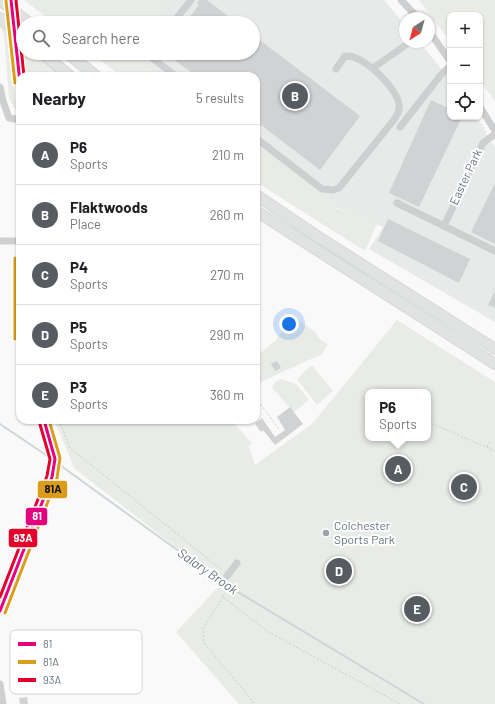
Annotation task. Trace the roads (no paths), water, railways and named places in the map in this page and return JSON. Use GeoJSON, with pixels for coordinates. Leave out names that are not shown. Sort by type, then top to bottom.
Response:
{"type":"FeatureCollection","features":[{"type":"Feature","properties":{"kind":"highway"},"geometry":{"type":"LineString","coordinates":[[0,0],[20,16]]}},
{"type":"Feature","properties":{"kind":"highway"},"geometry":{"type":"LineString","coordinates":[[0,18],[16,31]]}},
{"type":"Feature","properties":{"kind":"highway"},"geometry":{"type":"LineString","coordinates":[[51,60],[65,72]]}},
{"type":"Feature","properties":{"kind":"highway"},"geometry":{"type":"LineString","coordinates":[[76,60],[91,72]]}},
{"type":"Feature","properties":{"kind":"highway"},"geometry":{"type":"LineString","coordinates":[[260,198],[320,238],[495,349]]}},
{"type":"Feature","properties":{"kind":"highway"},"geometry":{"type":"LineString","coordinates":[[260,214],[495,364]]}},
{"type":"Feature","properties":{"kind":"street"},"geometry":{"type":"LineString","coordinates":[[11,0],[16,42]]}},
{"type":"Feature","properties":{"kind":"street"},"geometry":{"type":"LineString","coordinates":[[178,16],[191,0]]}},
{"type":"Feature","properties":{"kind":"street"},"geometry":{"type":"LineString","coordinates":[[402,0],[413,12]]}},
{"type":"Feature","properties":{"kind":"street"},"geometry":{"type":"LineString","coordinates":[[435,40],[447,57]]}},
{"type":"Feature","properties":{"kind":"street"},"geometry":{"type":"LineString","coordinates":[[373,68],[401,48]]}},
{"type":"Feature","properties":{"kind":"street"},"geometry":{"type":"LineString","coordinates":[[260,141],[322,189],[333,190],[339,188],[383,135],[398,113],[399,104],[396,95],[373,68],[351,55],[345,56],[336,69]]}},
{"type":"Feature","properties":{"kind":"street"},"geometry":{"type":"LineString","coordinates":[[18,60],[19,72]]}},
{"type":"Feature","properties":{"kind":"street"},"geometry":{"type":"LineString","coordinates":[[155,60],[171,72]]}},
{"type":"Feature","properties":{"kind":"street"},"geometry":{"type":"LineString","coordinates":[[400,127],[447,69]]}},
{"type":"Feature","properties":{"kind":"street"},"geometry":{"type":"LineString","coordinates":[[0,89],[9,118],[16,119]]}},
{"type":"Feature","properties":{"kind":"street"},"geometry":{"type":"LineString","coordinates":[[483,112],[495,131]]}},
{"type":"Feature","properties":{"kind":"street","name":"Easter Park"},"geometry":{"type":"LineString","coordinates":[[444,226],[482,143],[493,136]]}},
{"type":"Feature","properties":{"kind":"street"},"geometry":{"type":"LineString","coordinates":[[397,203],[495,251]]}},
{"type":"Feature","properties":{"kind":"street"},"geometry":{"type":"LineString","coordinates":[[0,241],[16,241]]}},
{"type":"Feature","properties":{"kind":"street"},"geometry":{"type":"LineString","coordinates":[[0,612],[52,477],[55,459],[45,424]]}},
{"type":"Feature","properties":{"kind":"street"},"geometry":{"type":"LineString","coordinates":[[228,579],[237,563]]}},
{"type":"Feature","properties":{"kind":"street"},"geometry":{"type":"LineString","coordinates":[[0,684],[3,704]]}},
{"type":"Feature","properties":{"kind":"waterway","name":"Salary Brook"},"geometry":{"type":"LineString","coordinates":[[0,424],[52,459]]}},
{"type":"Feature","properties":{"kind":"waterway","name":"Salary Brook"},"geometry":{"type":"LineString","coordinates":[[57,463],[223,583],[424,704]]}},
{"type":"Feature","properties":{"kind":"place","name":"Flaktwoods"},"geometry":{"type":"Point","coordinates":[295,96]}},
{"type":"Feature","properties":{"kind":"place","name":"P6"},"geometry":{"type":"Point","coordinates":[398,469]}},
{"type":"Feature","properties":{"kind":"place","name":"P4"},"geometry":{"type":"Point","coordinates":[464,487]}},
{"type":"Feature","properties":{"kind":"place","name":"Colchester Sports Park"},"geometry":{"type":"Point","coordinates":[326,533]}},
{"type":"Feature","properties":{"kind":"place","name":"P5"},"geometry":{"type":"Point","coordinates":[339,571]}},
{"type":"Feature","properties":{"kind":"place","name":"P3"},"geometry":{"type":"Point","coordinates":[417,609]}}]}
